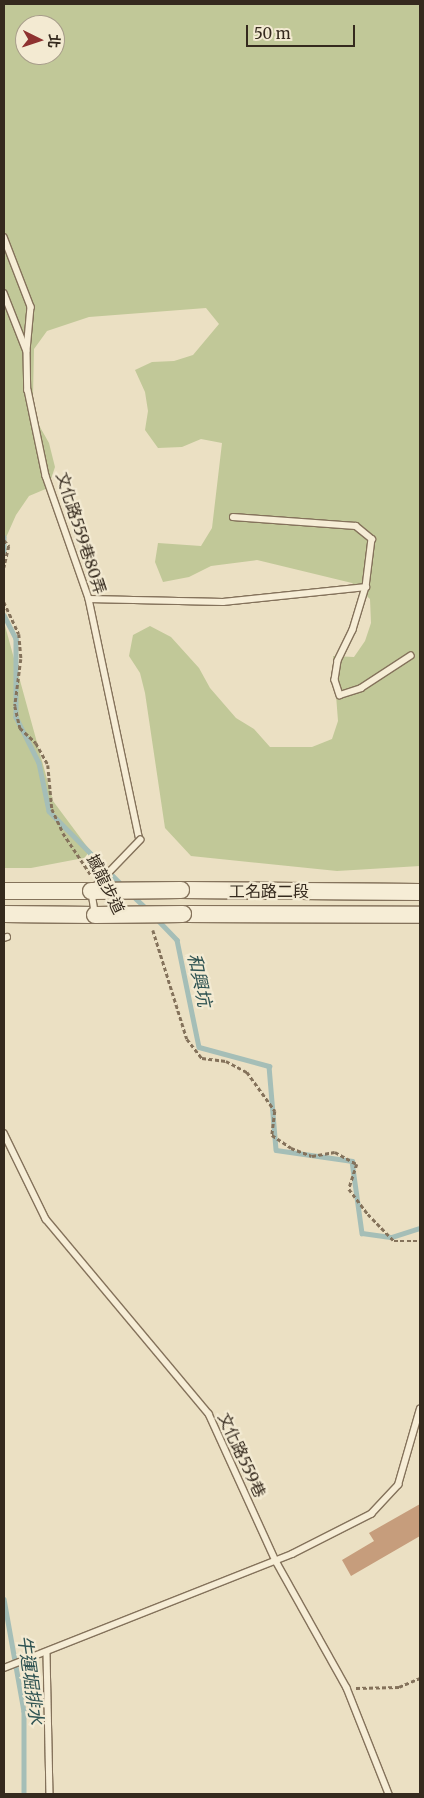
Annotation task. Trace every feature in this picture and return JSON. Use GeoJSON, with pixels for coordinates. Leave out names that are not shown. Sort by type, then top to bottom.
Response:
{"type":"FeatureCollection","features":[{"type":"Feature","properties":{"kind":"main road","name":"工名路二段"},"geometry":{"type":"LineString","coordinates":[[92,886],[181,890],[420,892]]}},
{"type":"Feature","properties":{"kind":"main road"},"geometry":{"type":"LineString","coordinates":[[4,892],[92,886]]}},
{"type":"Feature","properties":{"kind":"main road"},"geometry":{"type":"LineString","coordinates":[[4,914],[95,915]]}},
{"type":"Feature","properties":{"kind":"main road","name":"工名路二段"},"geometry":{"type":"LineString","coordinates":[[95,915],[420,915]]}},
{"type":"Feature","properties":{"kind":"lane","name":"文化路559巷80弄"},"geometry":{"type":"LineString","coordinates":[[4,237],[30,306],[27,351],[28,390],[46,476],[89,600],[140,840],[92,886]]}},
{"type":"Feature","properties":{"kind":"lane"},"geometry":{"type":"LineString","coordinates":[[4,293],[27,351]]}},
{"type":"Feature","properties":{"kind":"lane"},"geometry":{"type":"LineString","coordinates":[[233,517],[356,526],[372,539],[366,587],[353,630],[338,661],[335,680],[340,695],[361,688],[410,656]]}},
{"type":"Feature","properties":{"kind":"lane"},"geometry":{"type":"LineString","coordinates":[[89,600],[223,602],[366,587]]}},
{"type":"Feature","properties":{"kind":"lane"},"geometry":{"type":"LineString","coordinates":[[92,886],[95,915]]}},
{"type":"Feature","properties":{"kind":"lane","name":"文化路559巷"},"geometry":{"type":"LineString","coordinates":[[4,1133],[46,1218],[209,1414],[276,1561],[347,1688],[389,1794]]}},
{"type":"Feature","properties":{"kind":"lane"},"geometry":{"type":"LineString","coordinates":[[4,1668],[47,1653],[276,1561],[371,1514],[398,1485],[420,1408]]}},
{"type":"Feature","properties":{"kind":"lane"},"geometry":{"type":"LineString","coordinates":[[47,1653],[50,1794]]}},
{"type":"Feature","properties":{"kind":"path"},"geometry":{"type":"LineString","coordinates":[[4,540],[9,546],[4,567]]}},
{"type":"Feature","properties":{"kind":"path","name":"撼龍步道"},"geometry":{"type":"LineString","coordinates":[[4,602],[19,634],[21,659],[15,706],[20,728],[36,743],[48,765],[52,809],[92,886]]}},
{"type":"Feature","properties":{"kind":"path"},"geometry":{"type":"LineString","coordinates":[[146,929],[155,930],[187,1039],[202,1058],[226,1061],[247,1072],[275,1111],[272,1134],[291,1148],[312,1156],[335,1152],[357,1164],[349,1189],[368,1214],[394,1241],[420,1241]]}},
{"type":"Feature","properties":{"kind":"path"},"geometry":{"type":"LineString","coordinates":[[347,1688],[399,1688],[420,1678]]}},
{"type":"Feature","properties":{"kind":"green space"},"geometry":{"type":"Polygon","coordinates":[[[4,4],[420,4],[420,866],[337,871],[191,856],[165,828],[145,693],[140,673],[129,656],[133,635],[150,626],[171,637],[199,668],[210,688],[236,718],[254,729],[270,747],[312,747],[332,739],[338,721],[333,656],[354,657],[365,641],[371,623],[370,599],[352,583],[257,560],[211,566],[189,577],[163,582],[155,562],[158,543],[201,546],[212,528],[222,443],[201,439],[182,447],[158,448],[145,430],[148,411],[145,392],[135,370],[152,362],[174,361],[193,355],[219,324],[206,308],[89,317],[47,331],[34,349],[33,396],[36,420],[49,443],[55,467],[48,488],[29,496],[16,515],[4,542],[4,4]]]}},
{"type":"Feature","properties":{"kind":"green space"},"geometry":{"type":"Polygon","coordinates":[[[4,622],[53,801],[94,856],[31,868],[4,868],[4,622]]]}},
{"type":"Feature","properties":{"kind":"building"},"geometry":{"type":"Polygon","coordinates":[[[420,1504],[420,1536],[351,1576],[342,1560],[374,1541],[369,1533],[420,1504]]]}},
{"type":"Feature","properties":{"kind":"waterway","name":"和興坑"},"geometry":{"type":"LineString","coordinates":[[4,537],[4,551]]}},
{"type":"Feature","properties":{"kind":"waterway","name":"和興坑"},"geometry":{"type":"LineString","coordinates":[[4,615],[16,639],[16,717],[39,763],[49,811],[123,886]]}},
{"type":"Feature","properties":{"kind":"waterway","name":"和興坑"},"geometry":{"type":"LineString","coordinates":[[132,895],[148,910]]}},
{"type":"Feature","properties":{"kind":"waterway","name":"和興坑"},"geometry":{"type":"LineString","coordinates":[[157,919],[177,940],[199,1047],[269,1066],[276,1150],[352,1161],[362,1233],[392,1237],[420,1228]]}},
{"type":"Feature","properties":{"kind":"waterway","name":"牛運堀排水"},"geometry":{"type":"LineString","coordinates":[[4,1599],[24,1711],[24,1794]]}}]}
